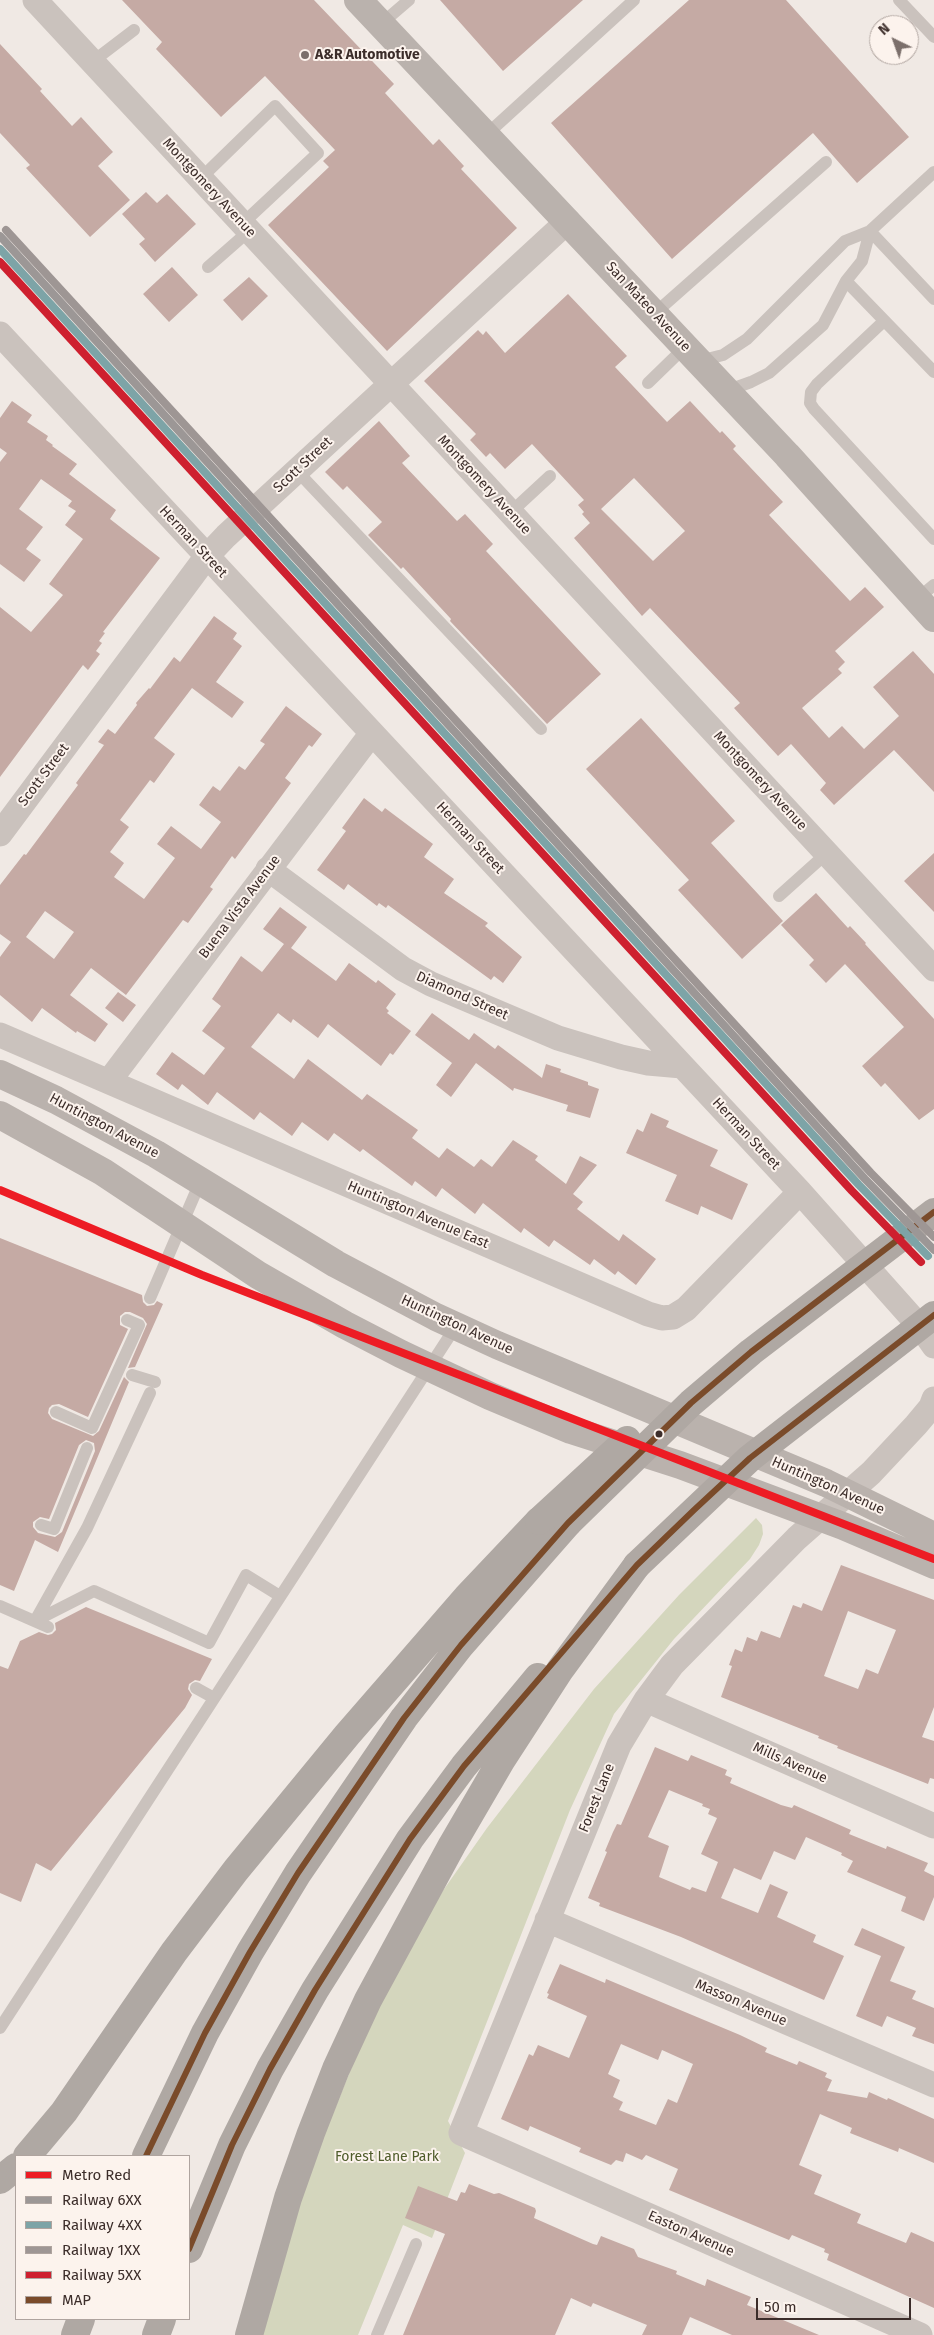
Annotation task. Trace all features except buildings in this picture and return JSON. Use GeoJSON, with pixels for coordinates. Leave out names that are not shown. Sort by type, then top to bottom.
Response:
{"type":"FeatureCollection","features":[{"type":"Feature","properties":{"kind":"highway"},"geometry":{"type":"LineString","coordinates":[[146,2155],[205,2033],[250,1952],[330,1826],[404,1718],[461,1645],[568,1523],[691,1403],[751,1352],[934,1212]]}},
{"type":"Feature","properties":{"kind":"highway"},"geometry":{"type":"LineString","coordinates":[[28,2155],[64,2112],[174,1952],[226,1884],[354,1728],[467,1598],[539,1521],[606,1458],[649,1421],[698,1383],[839,1284]]}},
{"type":"Feature","properties":{"kind":"highway"},"geometry":{"type":"LineString","coordinates":[[190,2247],[232,2146],[270,2069],[314,1990],[410,1839],[464,1766],[530,1687],[637,1565],[750,1458],[934,1315]]}},
{"type":"Feature","properties":{"kind":"highway"},"geometry":{"type":"LineString","coordinates":[[249,2335],[288,2198],[311,2133],[336,2069],[368,2000],[452,1845],[501,1761],[560,1670],[637,1565]]}},
{"type":"Feature","properties":{"kind":"highway"},"geometry":{"type":"LineString","coordinates":[[0,2180],[15,2168]]}},
{"type":"Feature","properties":{"kind":"highway"},"geometry":{"type":"LineString","coordinates":[[76,2335],[81,2320]]}},
{"type":"Feature","properties":{"kind":"highway"},"geometry":{"type":"LineString","coordinates":[[156,2335],[162,2320]]}},
{"type":"Feature","properties":{"kind":"street","name":"Montgomery Avenue"},"geometry":{"type":"LineString","coordinates":[[35,0],[934,968]]}},
{"type":"Feature","properties":{"kind":"street","name":"San Mateo Avenue"},"geometry":{"type":"LineString","coordinates":[[358,0],[726,391],[928,601]]}},
{"type":"Feature","properties":{"kind":"street","name":"Scott Street"},"geometry":{"type":"LineString","coordinates":[[0,834],[207,556],[296,471],[568,221]]}},
{"type":"Feature","properties":{"kind":"street","name":"Herman Street"},"geometry":{"type":"LineString","coordinates":[[0,334],[800,1192],[922,1329],[934,1346]]}},
{"type":"Feature","properties":{"kind":"street","name":"Buena Vista Avenue"},"geometry":{"type":"LineString","coordinates":[[108,1081],[372,733]]}},
{"type":"Feature","properties":{"kind":"street","name":"Diamond Street"},"geometry":{"type":"LineString","coordinates":[[268,869],[403,969],[431,984],[558,1038],[621,1057],[648,1063],[682,1066]]}},
{"type":"Feature","properties":{"kind":"street","name":"Huntington Avenue East"},"geometry":{"type":"LineString","coordinates":[[0,1035],[648,1314],[662,1318],[674,1316],[686,1309],[800,1192]]}},
{"type":"Feature","properties":{"kind":"street","name":"Huntington Avenue"},"geometry":{"type":"LineString","coordinates":[[0,1074],[97,1122],[201,1180],[336,1264],[456,1326],[847,1493],[934,1536]]}},
{"type":"Feature","properties":{"kind":"street"},"geometry":{"type":"LineString","coordinates":[[0,1115],[103,1172],[258,1275],[366,1336],[430,1368],[571,1430],[680,1465],[819,1518],[934,1565]]}},
{"type":"Feature","properties":{"kind":"street"},"geometry":{"type":"LineString","coordinates":[[819,1518],[870,1473],[916,1425],[931,1407],[934,1399]]}},
{"type":"Feature","properties":{"kind":"street","name":"Forest Lane"},"geometry":{"type":"LineString","coordinates":[[461,2134],[618,1745],[646,1700],[672,1665],[819,1518]]}},
{"type":"Feature","properties":{"kind":"street","name":"Mills Avenue"},"geometry":{"type":"LineString","coordinates":[[646,1700],[934,1826]]}},
{"type":"Feature","properties":{"kind":"street","name":"Masson Avenue"},"geometry":{"type":"LineString","coordinates":[[547,1920],[934,2085]]}},
{"type":"Feature","properties":{"kind":"street","name":"Easton Avenue"},"geometry":{"type":"LineString","coordinates":[[461,2134],[920,2335]]}},
{"type":"Feature","properties":{"kind":"lane"},"geometry":{"type":"LineString","coordinates":[[381,24],[409,0]]}},
{"type":"Feature","properties":{"kind":"lane"},"geometry":{"type":"LineString","coordinates":[[486,135],[634,0]]}},
{"type":"Feature","properties":{"kind":"lane"},"geometry":{"type":"LineString","coordinates":[[899,0],[934,38]]}},
{"type":"Feature","properties":{"kind":"lane"},"geometry":{"type":"LineString","coordinates":[[92,62],[134,30]]}},
{"type":"Feature","properties":{"kind":"lane"},"geometry":{"type":"LineString","coordinates":[[200,179],[275,106],[318,153],[208,267]]}},
{"type":"Feature","properties":{"kind":"lane"},"geometry":{"type":"LineString","coordinates":[[654,314],[826,162]]}},
{"type":"Feature","properties":{"kind":"lane"},"geometry":{"type":"LineString","coordinates":[[648,383],[692,354],[723,355],[747,339],[845,241],[870,232],[934,172]]}},
{"type":"Feature","properties":{"kind":"lane"},"geometry":{"type":"LineString","coordinates":[[726,391],[751,382],[782,363],[823,324],[846,281],[862,261],[870,232]]}},
{"type":"Feature","properties":{"kind":"lane"},"geometry":{"type":"LineString","coordinates":[[870,232],[934,299]]}},
{"type":"Feature","properties":{"kind":"lane"},"geometry":{"type":"LineString","coordinates":[[846,281],[934,372]]}},
{"type":"Feature","properties":{"kind":"lane"},"geometry":{"type":"LineString","coordinates":[[884,321],[817,384],[811,392],[810,403],[934,539]]}},
{"type":"Feature","properties":{"kind":"lane"},"geometry":{"type":"LineString","coordinates":[[296,471],[541,729]]}},
{"type":"Feature","properties":{"kind":"lane"},"geometry":{"type":"LineString","coordinates":[[510,513],[550,476]]}},
{"type":"Feature","properties":{"kind":"lane"},"geometry":{"type":"LineString","coordinates":[[779,896],[826,853]]}},
{"type":"Feature","properties":{"kind":"lane"},"geometry":{"type":"LineString","coordinates":[[150,1298],[201,1180]]}},
{"type":"Feature","properties":{"kind":"lane"},"geometry":{"type":"LineString","coordinates":[[56,1412],[92,1428],[139,1325],[127,1320]]}},
{"type":"Feature","properties":{"kind":"lane"},"geometry":{"type":"LineString","coordinates":[[0,2028],[456,1326]]}},
{"type":"Feature","properties":{"kind":"lane"},"geometry":{"type":"LineString","coordinates":[[35,1621],[87,1528],[152,1387],[132,1375]]}},
{"type":"Feature","properties":{"kind":"lane"},"geometry":{"type":"LineString","coordinates":[[41,1525],[54,1529],[87,1448]]}},
{"type":"Feature","properties":{"kind":"lane"},"geometry":{"type":"LineString","coordinates":[[67,1464],[72,1466],[82,1461]]}},
{"type":"Feature","properties":{"kind":"lane"},"geometry":{"type":"LineString","coordinates":[[35,1621],[94,1590],[209,1643],[246,1575],[280,1596]]}},
{"type":"Feature","properties":{"kind":"lane"},"geometry":{"type":"LineString","coordinates":[[0,1606],[48,1627]]}},
{"type":"Feature","properties":{"kind":"lane"},"geometry":{"type":"LineString","coordinates":[[196,1688],[214,1698]]}},
{"type":"Feature","properties":{"kind":"lane"},"geometry":{"type":"LineString","coordinates":[[377,2335],[416,2244]]}},
{"type":"Feature","properties":{"kind":"green space","name":"Forest Lane Park"},"geometry":{"type":"Polygon","coordinates":[[[756,1518],[762,1525],[763,1534],[759,1545],[750,1559],[674,1639],[614,1714],[570,1810],[448,2121],[465,2153],[432,2238],[403,2225],[358,2335],[259,2335],[292,2215],[374,2012],[428,1912],[487,1828],[594,1689],[679,1595],[756,1518]]]}},
{"type":"Feature","properties":{"kind":"metro line","name":"Red"},"geometry":{"type":"LineString","coordinates":[[0,1190],[202,1275],[934,1559]]}},
{"type":"Feature","properties":{"kind":"rail line","name":"1XX"},"geometry":{"type":"LineString","coordinates":[[6,230],[871,1173],[934,1237]]}},
{"type":"Feature","properties":{"kind":"rail line","name":"6XX"},"geometry":{"type":"LineString","coordinates":[[0,236],[865,1179],[934,1250]]}},
{"type":"Feature","properties":{"kind":"rail line","name":"4XX"},"geometry":{"type":"LineString","coordinates":[[0,249],[859,1185],[928,1256]]}},
{"type":"Feature","properties":{"kind":"rail line","name":"5XX"},"geometry":{"type":"LineString","coordinates":[[0,262],[852,1191],[921,1262]]}},
{"type":"Feature","properties":{"kind":"transit line","name":"MAP"},"geometry":{"type":"LineString","coordinates":[[146,2155],[205,2033],[250,1952],[298,1873],[404,1718],[461,1645],[568,1523],[691,1403],[751,1352],[934,1212]]}},
{"type":"Feature","properties":{"kind":"transit line","name":"MAP"},"geometry":{"type":"LineString","coordinates":[[190,2247],[232,2145],[270,2069],[315,1990],[410,1839],[464,1766],[637,1565],[694,1510],[750,1458],[934,1315]]}},
{"type":"Feature","properties":{"kind":"place","name":"A&R Automotive"},"geometry":{"type":"Point","coordinates":[305,55]}}]}
